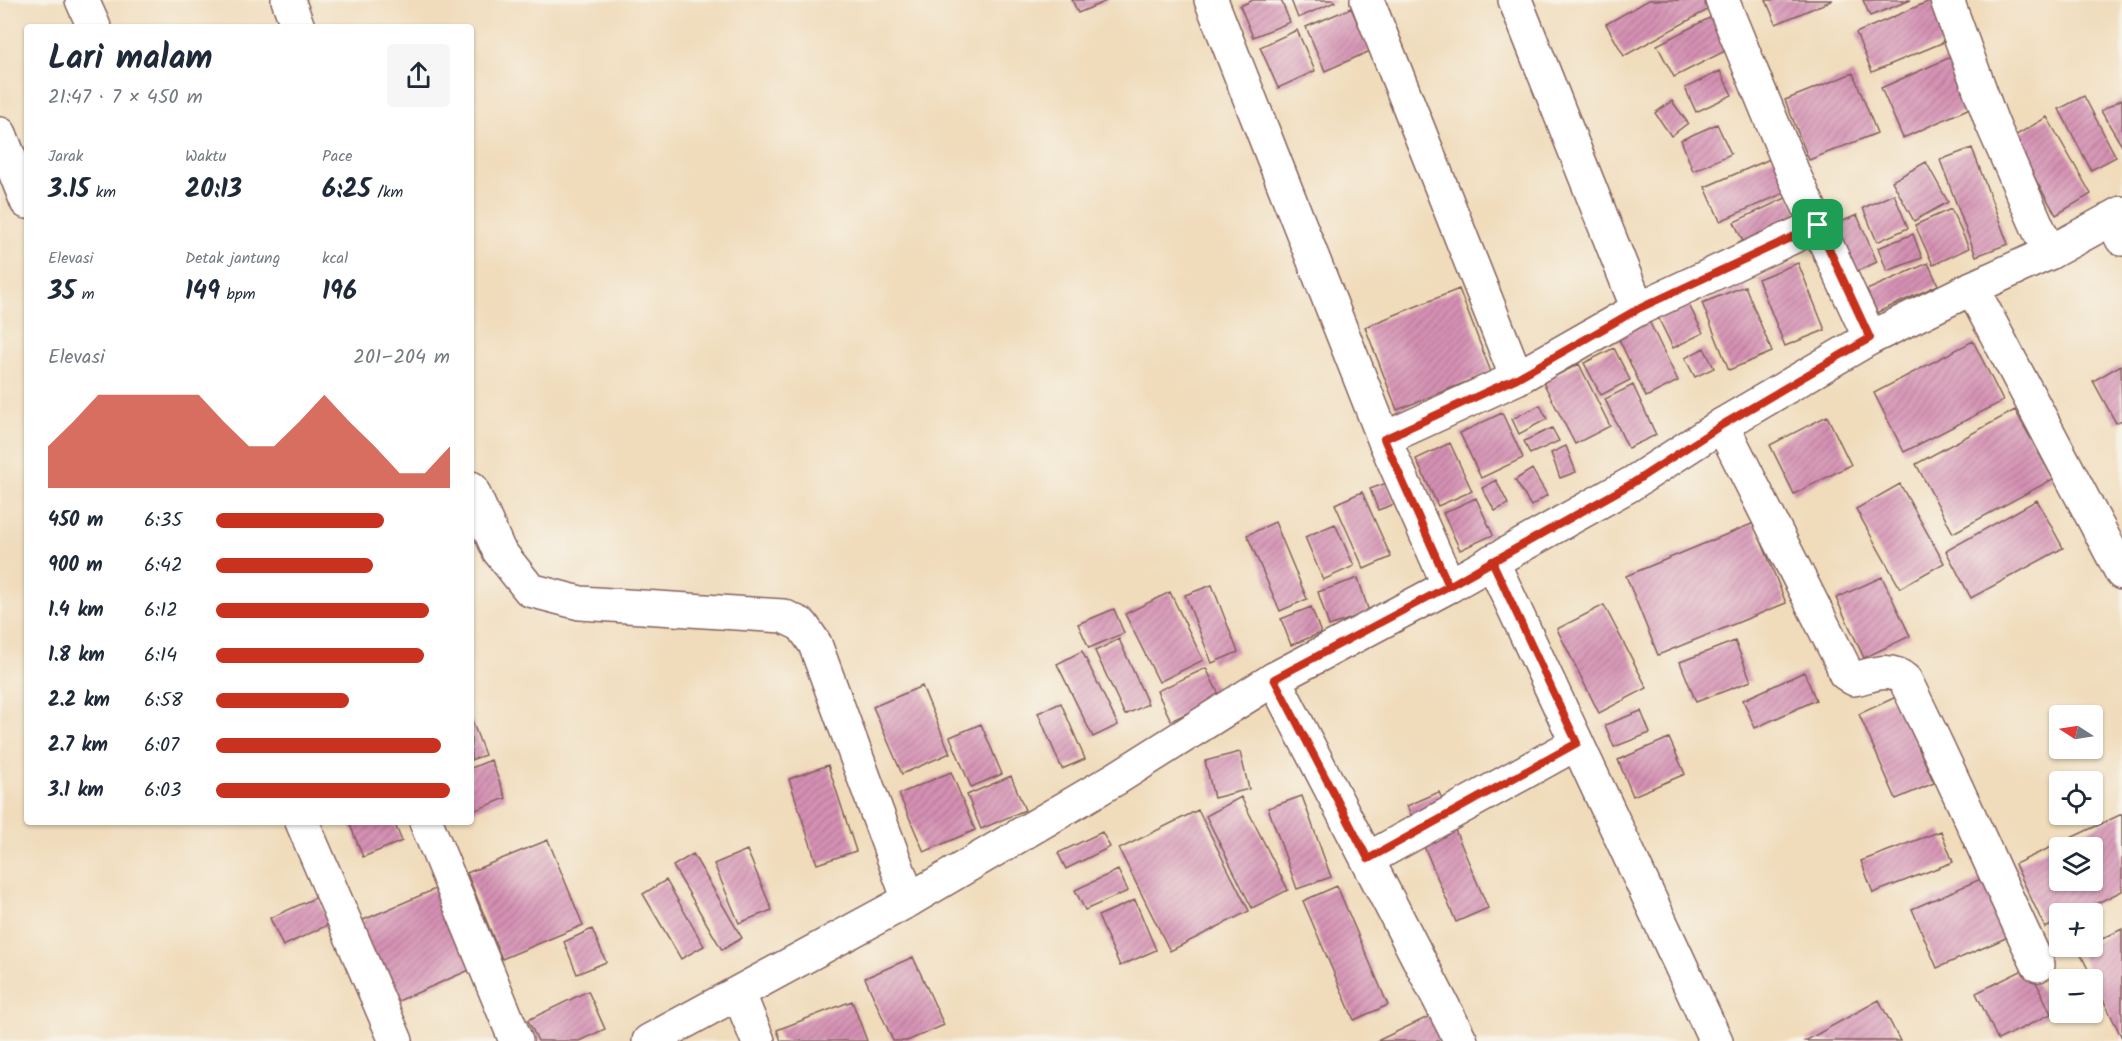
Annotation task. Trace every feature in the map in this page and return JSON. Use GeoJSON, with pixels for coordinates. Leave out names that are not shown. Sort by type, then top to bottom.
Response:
{"type":"FeatureCollection","features":[{"type":"Feature","properties":{"kind":"street"},"geometry":{"type":"LineString","coordinates":[[82,0],[93,24]]}},
{"type":"Feature","properties":{"kind":"street"},"geometry":{"type":"LineString","coordinates":[[288,0],[297,24]]}},
{"type":"Feature","properties":{"kind":"street"},"geometry":{"type":"LineString","coordinates":[[1211,0],[1384,439],[1449,586]]}},
{"type":"Feature","properties":{"kind":"street"},"geometry":{"type":"LineString","coordinates":[[1367,0],[1517,378]]}},
{"type":"Feature","properties":{"kind":"street"},"geometry":{"type":"LineString","coordinates":[[1515,0],[1638,309]]}},
{"type":"Feature","properties":{"kind":"street"},"geometry":{"type":"LineString","coordinates":[[1722,0],[1793,172],[1870,338]]}},
{"type":"Feature","properties":{"kind":"street"},"geometry":{"type":"LineString","coordinates":[[1947,0],[1992,123],[2049,253]]}},
{"type":"Feature","properties":{"kind":"street"},"geometry":{"type":"LineString","coordinates":[[0,134],[15,188]]}},
{"type":"Feature","properties":{"kind":"street"},"geometry":{"type":"LineString","coordinates":[[649,1041],[909,900],[1117,778],[1274,679],[1449,586],[1631,484],[1722,425],[1870,338],[1972,288],[2119,224]]}},
{"type":"Feature","properties":{"kind":"street"},"geometry":{"type":"LineString","coordinates":[[1384,439],[1517,378],[1638,309],[1818,225]]}},
{"type":"Feature","properties":{"kind":"street"},"geometry":{"type":"LineString","coordinates":[[1972,288],[2122,573]]}},
{"type":"Feature","properties":{"kind":"street"},"geometry":{"type":"LineString","coordinates":[[1722,425],[1845,673],[1854,679],[1890,671],[1905,680],[1946,763],[2038,965]]}},
{"type":"Feature","properties":{"kind":"street"},"geometry":{"type":"LineString","coordinates":[[474,495],[499,551],[530,590],[580,603],[783,616],[802,625],[815,644],[909,900]]}},
{"type":"Feature","properties":{"kind":"street"},"geometry":{"type":"LineString","coordinates":[[1492,561],[1716,1041]]}},
{"type":"Feature","properties":{"kind":"street"},"geometry":{"type":"LineString","coordinates":[[1274,679],[1461,1041]]}},
{"type":"Feature","properties":{"kind":"street"},"geometry":{"type":"LineString","coordinates":[[1368,859],[1577,743]]}},
{"type":"Feature","properties":{"kind":"street"},"geometry":{"type":"LineString","coordinates":[[303,825],[396,1041]]}},
{"type":"Feature","properties":{"kind":"street"},"geometry":{"type":"LineString","coordinates":[[427,825],[516,1041]]}},
{"type":"Feature","properties":{"kind":"street"},"geometry":{"type":"LineString","coordinates":[[739,994],[758,1041]]}},
{"type":"Feature","properties":{"kind":"building"},"geometry":{"type":"Polygon","coordinates":[[[1072,0],[1109,0],[1078,13],[1072,0]]]}},
{"type":"Feature","properties":{"kind":"building"},"geometry":{"type":"Polygon","coordinates":[[[1253,0],[1281,0],[1290,22],[1253,37],[1240,6],[1253,0]]]}},
{"type":"Feature","properties":{"kind":"building"},"geometry":{"type":"Polygon","coordinates":[[[1291,0],[1334,0],[1335,2],[1298,18],[1291,0]]]}},
{"type":"Feature","properties":{"kind":"building"},"geometry":{"type":"Polygon","coordinates":[[[1649,0],[1710,0],[1713,7],[1624,56],[1606,24],[1649,0]]]}},
{"type":"Feature","properties":{"kind":"building"},"geometry":{"type":"Polygon","coordinates":[[[1766,0],[1833,0],[1776,24],[1766,0]]]}},
{"type":"Feature","properties":{"kind":"building"},"geometry":{"type":"Polygon","coordinates":[[[1863,0],[1911,0],[1870,16],[1863,0]]]}},
{"type":"Feature","properties":{"kind":"building"},"geometry":{"type":"Polygon","coordinates":[[[1932,0],[1949,40],[1872,72],[1856,33],[1932,0]]]}},
{"type":"Feature","properties":{"kind":"building"},"geometry":{"type":"Polygon","coordinates":[[[1351,8],[1370,51],[1325,71],[1306,27],[1351,8]]]}},
{"type":"Feature","properties":{"kind":"building"},"geometry":{"type":"Polygon","coordinates":[[[1713,16],[1729,49],[1674,77],[1657,45],[1713,16]]]}},
{"type":"Feature","properties":{"kind":"building"},"geometry":{"type":"Polygon","coordinates":[[[1297,30],[1315,71],[1278,88],[1260,47],[1297,30]]]}},
{"type":"Feature","properties":{"kind":"building"},"geometry":{"type":"Polygon","coordinates":[[[1960,53],[1981,103],[1903,138],[1881,88],[1960,53]]]}},
{"type":"Feature","properties":{"kind":"building"},"geometry":{"type":"Polygon","coordinates":[[[1720,71],[1732,95],[1696,112],[1685,88],[1720,71]]]}},
{"type":"Feature","properties":{"kind":"building"},"geometry":{"type":"Polygon","coordinates":[[[1853,73],[1877,133],[1809,160],[1785,100],[1853,73]]]}},
{"type":"Feature","properties":{"kind":"building"},"geometry":{"type":"Polygon","coordinates":[[[2084,96],[2116,157],[2091,170],[2059,109],[2084,96]]]}},
{"type":"Feature","properties":{"kind":"building"},"geometry":{"type":"Polygon","coordinates":[[[2122,99],[2122,146],[2101,111],[2122,99]]]}},
{"type":"Feature","properties":{"kind":"building"},"geometry":{"type":"Polygon","coordinates":[[[1672,101],[1688,123],[1671,136],[1655,113],[1672,101]]]}},
{"type":"Feature","properties":{"kind":"building"},"geometry":{"type":"Polygon","coordinates":[[[2047,117],[2091,194],[2056,215],[2011,138],[2047,117]]]}},
{"type":"Feature","properties":{"kind":"building"},"geometry":{"type":"Polygon","coordinates":[[[1717,124],[1731,154],[1693,171],[1681,140],[1717,124]]]}},
{"type":"Feature","properties":{"kind":"building"},"geometry":{"type":"Polygon","coordinates":[[[1972,148],[2008,244],[1976,256],[1940,160],[1972,148]]]}},
{"type":"Feature","properties":{"kind":"building"},"geometry":{"type":"Polygon","coordinates":[[[1777,156],[1791,190],[1720,221],[1705,187],[1777,156]]]}},
{"type":"Feature","properties":{"kind":"building"},"geometry":{"type":"Polygon","coordinates":[[[1926,162],[1948,202],[1914,221],[1892,181],[1926,162]]]}},
{"type":"Feature","properties":{"kind":"building"},"geometry":{"type":"Polygon","coordinates":[[[1894,194],[1908,228],[1877,242],[1863,208],[1894,194]]]}},
{"type":"Feature","properties":{"kind":"building"},"geometry":{"type":"Polygon","coordinates":[[[1790,196],[1802,222],[1746,248],[1734,222],[1790,196]]]}},
{"type":"Feature","properties":{"kind":"building"},"geometry":{"type":"Polygon","coordinates":[[[1951,209],[1969,248],[1933,265],[1915,225],[1951,209]]]}},
{"type":"Feature","properties":{"kind":"building"},"geometry":{"type":"Polygon","coordinates":[[[1857,215],[1877,262],[1853,273],[1832,226],[1857,215]]]}},
{"type":"Feature","properties":{"kind":"building"},"geometry":{"type":"Polygon","coordinates":[[[1913,234],[1922,258],[1887,271],[1878,248],[1913,234]]]}},
{"type":"Feature","properties":{"kind":"building"},"geometry":{"type":"Polygon","coordinates":[[[1798,263],[1825,330],[1785,346],[1758,279],[1798,263]]]}},
{"type":"Feature","properties":{"kind":"building"},"geometry":{"type":"Polygon","coordinates":[[[1928,263],[1938,285],[1876,313],[1867,290],[1928,263]]]}},
{"type":"Feature","properties":{"kind":"building"},"geometry":{"type":"Polygon","coordinates":[[[1745,286],[1772,352],[1729,370],[1702,303],[1745,286]]]}},
{"type":"Feature","properties":{"kind":"building"},"geometry":{"type":"Polygon","coordinates":[[[1459,289],[1491,372],[1397,410],[1365,327],[1459,289]]]}},
{"type":"Feature","properties":{"kind":"building"},"geometry":{"type":"Polygon","coordinates":[[[1686,299],[1703,333],[1673,348],[1656,313],[1686,299]]]}},
{"type":"Feature","properties":{"kind":"building"},"geometry":{"type":"Polygon","coordinates":[[[1649,321],[1678,381],[1646,397],[1618,337],[1649,321]]]}},
{"type":"Feature","properties":{"kind":"building"},"geometry":{"type":"Polygon","coordinates":[[[1973,341],[2003,401],[1904,452],[1874,393],[1973,341]]]}},
{"type":"Feature","properties":{"kind":"building"},"geometry":{"type":"Polygon","coordinates":[[[1614,348],[1630,380],[1601,395],[1584,363],[1614,348]]]}},
{"type":"Feature","properties":{"kind":"building"},"geometry":{"type":"Polygon","coordinates":[[[1704,348],[1714,368],[1695,377],[1685,358],[1704,348]]]}},
{"type":"Feature","properties":{"kind":"building"},"geometry":{"type":"Polygon","coordinates":[[[1579,364],[1610,426],[1575,444],[1543,382],[1579,364]]]}},
{"type":"Feature","properties":{"kind":"building"},"geometry":{"type":"Polygon","coordinates":[[[2121,365],[2122,420],[2116,423],[2093,381],[2121,365]]]}},
{"type":"Feature","properties":{"kind":"building"},"geometry":{"type":"Polygon","coordinates":[[[1633,385],[1656,435],[1628,448],[1605,399],[1633,385]]]}},
{"type":"Feature","properties":{"kind":"building"},"geometry":{"type":"Polygon","coordinates":[[[1540,405],[1547,419],[1519,434],[1512,419],[1540,405]]]}},
{"type":"Feature","properties":{"kind":"building"},"geometry":{"type":"Polygon","coordinates":[[[2015,410],[2053,479],[1953,533],[1916,464],[2015,410]]]}},
{"type":"Feature","properties":{"kind":"building"},"geometry":{"type":"Polygon","coordinates":[[[1502,413],[1523,458],[1481,478],[1460,433],[1502,413]]]}},
{"type":"Feature","properties":{"kind":"building"},"geometry":{"type":"Polygon","coordinates":[[[1827,416],[1851,465],[1794,494],[1770,445],[1827,416]]]}},
{"type":"Feature","properties":{"kind":"building"},"geometry":{"type":"Polygon","coordinates":[[[1552,428],[1559,441],[1530,454],[1524,441],[1552,428]]]}},
{"type":"Feature","properties":{"kind":"building"},"geometry":{"type":"Polygon","coordinates":[[[1450,443],[1472,491],[1438,506],[1416,459],[1450,443]]]}},
{"type":"Feature","properties":{"kind":"building"},"geometry":{"type":"Polygon","coordinates":[[[1566,446],[1576,472],[1560,478],[1551,453],[1566,446]]]}},
{"type":"Feature","properties":{"kind":"building"},"geometry":{"type":"Polygon","coordinates":[[[1532,469],[1547,495],[1531,506],[1515,480],[1532,469]]]}},
{"type":"Feature","properties":{"kind":"building"},"geometry":{"type":"Polygon","coordinates":[[[1496,480],[1508,504],[1495,511],[1482,488],[1496,480]]]}},
{"type":"Feature","properties":{"kind":"building"},"geometry":{"type":"Polygon","coordinates":[[[1387,483],[1395,504],[1378,510],[1370,489],[1387,483]]]}},
{"type":"Feature","properties":{"kind":"building"},"geometry":{"type":"Polygon","coordinates":[[[1900,484],[1944,563],[1900,588],[1856,509],[1900,484]]]}},
{"type":"Feature","properties":{"kind":"building"},"geometry":{"type":"Polygon","coordinates":[[[1362,492],[1391,557],[1364,569],[1335,504],[1362,492]]]}},
{"type":"Feature","properties":{"kind":"building"},"geometry":{"type":"Polygon","coordinates":[[[1476,498],[1493,535],[1460,550],[1443,513],[1476,498]]]}},
{"type":"Feature","properties":{"kind":"building"},"geometry":{"type":"Polygon","coordinates":[[[2037,500],[2063,548],[1971,598],[1946,551],[2037,500]]]}},
{"type":"Feature","properties":{"kind":"building"},"geometry":{"type":"Polygon","coordinates":[[[1275,522],[1307,599],[1280,611],[1247,535],[1275,522]]]}},
{"type":"Feature","properties":{"kind":"building"},"geometry":{"type":"Polygon","coordinates":[[[1754,523],[1786,603],[1658,655],[1626,576],[1754,523]]]}},
{"type":"Feature","properties":{"kind":"building"},"geometry":{"type":"Polygon","coordinates":[[[1335,524],[1354,566],[1323,580],[1305,537],[1335,524]]]}},
{"type":"Feature","properties":{"kind":"building"},"geometry":{"type":"Polygon","coordinates":[[[1882,577],[1910,636],[1864,658],[1836,598],[1882,577]]]}},
{"type":"Feature","properties":{"kind":"building"},"geometry":{"type":"Polygon","coordinates":[[[1358,578],[1369,612],[1329,626],[1318,592],[1358,578]]]}},
{"type":"Feature","properties":{"kind":"building"},"geometry":{"type":"Polygon","coordinates":[[[1212,585],[1238,652],[1212,663],[1185,595],[1212,585]]]}},
{"type":"Feature","properties":{"kind":"building"},"geometry":{"type":"Polygon","coordinates":[[[1170,592],[1203,660],[1159,682],[1125,614],[1170,592]]]}},
{"type":"Feature","properties":{"kind":"building"},"geometry":{"type":"Polygon","coordinates":[[[1604,605],[1647,688],[1599,713],[1557,629],[1604,605]]]}},
{"type":"Feature","properties":{"kind":"building"},"geometry":{"type":"Polygon","coordinates":[[[1311,607],[1321,633],[1291,645],[1281,619],[1311,607]]]}},
{"type":"Feature","properties":{"kind":"building"},"geometry":{"type":"Polygon","coordinates":[[[1114,609],[1124,633],[1089,648],[1078,624],[1114,609]]]}},
{"type":"Feature","properties":{"kind":"building"},"geometry":{"type":"Polygon","coordinates":[[[1119,639],[1148,704],[1125,715],[1095,651],[1119,639]]]}},
{"type":"Feature","properties":{"kind":"building"},"geometry":{"type":"Polygon","coordinates":[[[1735,641],[1751,681],[1696,702],[1680,662],[1735,641]]]}},
{"type":"Feature","properties":{"kind":"building"},"geometry":{"type":"Polygon","coordinates":[[[1082,651],[1118,725],[1093,737],[1057,664],[1082,651]]]}},
{"type":"Feature","properties":{"kind":"building"},"geometry":{"type":"Polygon","coordinates":[[[1206,668],[1220,697],[1171,721],[1157,691],[1206,668]]]}},
{"type":"Feature","properties":{"kind":"building"},"geometry":{"type":"Polygon","coordinates":[[[1804,672],[1816,700],[1755,728],[1743,700],[1804,672]]]}},
{"type":"Feature","properties":{"kind":"building"},"geometry":{"type":"Polygon","coordinates":[[[922,686],[950,753],[902,774],[873,707],[922,686]]]}},
{"type":"Feature","properties":{"kind":"building"},"geometry":{"type":"Polygon","coordinates":[[[1896,697],[1934,783],[1896,799],[1859,714],[1896,697]]]}},
{"type":"Feature","properties":{"kind":"building"},"geometry":{"type":"Polygon","coordinates":[[[1061,703],[1085,759],[1062,769],[1038,713],[1061,703]]]}},
{"type":"Feature","properties":{"kind":"building"},"geometry":{"type":"Polygon","coordinates":[[[1641,711],[1650,733],[1614,747],[1605,725],[1641,711]]]}},
{"type":"Feature","properties":{"kind":"building"},"geometry":{"type":"Polygon","coordinates":[[[981,724],[1002,774],[971,787],[950,737],[981,724]]]}},
{"type":"Feature","properties":{"kind":"building"},"geometry":{"type":"Polygon","coordinates":[[[474,726],[485,755],[474,759],[474,726]]]}},
{"type":"Feature","properties":{"kind":"building"},"geometry":{"type":"Polygon","coordinates":[[[1669,738],[1685,774],[1633,796],[1618,760],[1669,738]]]}},
{"type":"Feature","properties":{"kind":"building"},"geometry":{"type":"Polygon","coordinates":[[[1240,752],[1249,789],[1214,798],[1205,761],[1240,752]]]}},
{"type":"Feature","properties":{"kind":"building"},"geometry":{"type":"Polygon","coordinates":[[[491,760],[506,798],[474,811],[474,767],[491,760]]]}},
{"type":"Feature","properties":{"kind":"building"},"geometry":{"type":"Polygon","coordinates":[[[828,765],[856,851],[817,864],[789,779],[828,765]]]}},
{"type":"Feature","properties":{"kind":"building"},"geometry":{"type":"Polygon","coordinates":[[[951,772],[975,830],[924,852],[899,794],[951,772]]]}},
{"type":"Feature","properties":{"kind":"building"},"geometry":{"type":"Polygon","coordinates":[[[1011,776],[1025,810],[981,829],[967,795],[1011,776]]]}},
{"type":"Feature","properties":{"kind":"building"},"geometry":{"type":"Polygon","coordinates":[[[1439,792],[1488,908],[1456,922],[1407,806],[1439,792]]]}},
{"type":"Feature","properties":{"kind":"building"},"geometry":{"type":"Polygon","coordinates":[[[1302,796],[1331,877],[1297,889],[1268,808],[1302,796]]]}},
{"type":"Feature","properties":{"kind":"building"},"geometry":{"type":"Polygon","coordinates":[[[1241,797],[1288,890],[1252,908],[1206,816],[1241,797]]]}},
{"type":"Feature","properties":{"kind":"building"},"geometry":{"type":"Polygon","coordinates":[[[1198,810],[1249,911],[1170,951],[1119,849],[1198,810]]]}},
{"type":"Feature","properties":{"kind":"building"},"geometry":{"type":"Polygon","coordinates":[[[2122,814],[2122,891],[2097,903],[2049,903],[2049,926],[2045,928],[2015,864],[2049,848],[2049,891],[2103,891],[2103,837],[2073,837],[2103,825],[2103,823],[2122,814]]]}},
{"type":"Feature","properties":{"kind":"building"},"geometry":{"type":"Polygon","coordinates":[[[350,825],[395,825],[402,841],[363,857],[350,825]]]}},
{"type":"Feature","properties":{"kind":"building"},"geometry":{"type":"Polygon","coordinates":[[[1941,831],[1953,862],[1873,893],[1861,861],[1941,831]]]}},
{"type":"Feature","properties":{"kind":"building"},"geometry":{"type":"Polygon","coordinates":[[[1102,832],[1110,847],[1066,869],[1058,853],[1102,832]]]}},
{"type":"Feature","properties":{"kind":"building"},"geometry":{"type":"Polygon","coordinates":[[[548,840],[583,925],[502,959],[467,873],[548,840]]]}},
{"type":"Feature","properties":{"kind":"building"},"geometry":{"type":"Polygon","coordinates":[[[747,850],[772,910],[739,923],[714,864],[747,850]]]}},
{"type":"Feature","properties":{"kind":"building"},"geometry":{"type":"Polygon","coordinates":[[[693,854],[742,938],[722,950],[673,866],[693,854]]]}},
{"type":"Feature","properties":{"kind":"building"},"geometry":{"type":"Polygon","coordinates":[[[1118,870],[1128,891],[1085,910],[1075,890],[1118,870]]]}},
{"type":"Feature","properties":{"kind":"building"},"geometry":{"type":"Polygon","coordinates":[[[1990,875],[2015,934],[1937,968],[1912,909],[1990,875]]]}},
{"type":"Feature","properties":{"kind":"building"},"geometry":{"type":"Polygon","coordinates":[[[666,880],[704,946],[681,959],[643,894],[666,880]]]}},
{"type":"Feature","properties":{"kind":"building"},"geometry":{"type":"Polygon","coordinates":[[[1337,886],[1388,1005],[1354,1020],[1303,901],[1337,886]]]}},
{"type":"Feature","properties":{"kind":"building"},"geometry":{"type":"Polygon","coordinates":[[[440,887],[474,968],[389,1005],[354,924],[440,887]]]}},
{"type":"Feature","properties":{"kind":"building"},"geometry":{"type":"Polygon","coordinates":[[[317,897],[330,924],[283,946],[270,918],[317,897]]]}},
{"type":"Feature","properties":{"kind":"building"},"geometry":{"type":"Polygon","coordinates":[[[1135,900],[1156,950],[1120,966],[1098,916],[1135,900]]]}},
{"type":"Feature","properties":{"kind":"building"},"geometry":{"type":"Polygon","coordinates":[[[592,929],[606,962],[577,974],[564,942],[592,929]]]}},
{"type":"Feature","properties":{"kind":"building"},"geometry":{"type":"Polygon","coordinates":[[[2122,929],[2122,1038],[2103,1000],[2103,969],[2088,969],[2082,957],[2103,957],[2103,938],[2122,929]]]}},
{"type":"Feature","properties":{"kind":"building"},"geometry":{"type":"Polygon","coordinates":[[[913,957],[944,1025],[907,1041],[893,1041],[865,978],[913,957]]]}},
{"type":"Feature","properties":{"kind":"building"},"geometry":{"type":"Polygon","coordinates":[[[2029,967],[2049,1010],[2049,1015],[1998,1040],[1976,993],[2029,967]]]}},
{"type":"Feature","properties":{"kind":"building"},"geometry":{"type":"Polygon","coordinates":[[[588,991],[605,1029],[579,1041],[538,1041],[528,1020],[588,991]]]}},
{"type":"Feature","properties":{"kind":"building"},"geometry":{"type":"Polygon","coordinates":[[[1879,1000],[1900,1041],[1805,1041],[1879,1000]]]}},
{"type":"Feature","properties":{"kind":"building"},"geometry":{"type":"Polygon","coordinates":[[[852,1001],[867,1041],[781,1041],[777,1030],[852,1001]]]}},
{"type":"Feature","properties":{"kind":"building"},"geometry":{"type":"Polygon","coordinates":[[[1432,1015],[1444,1041],[1377,1041],[1432,1015]]]}},
{"type":"Feature","properties":{"kind":"route"},"geometry":{"type":"LineString","coordinates":[[1818,225],[1638,309],[1517,378],[1384,439],[1449,586],[1492,561],[1577,743],[1368,859],[1274,679],[1449,586],[1492,561],[1631,484],[1722,425],[1870,338],[1818,225]]}}]}
